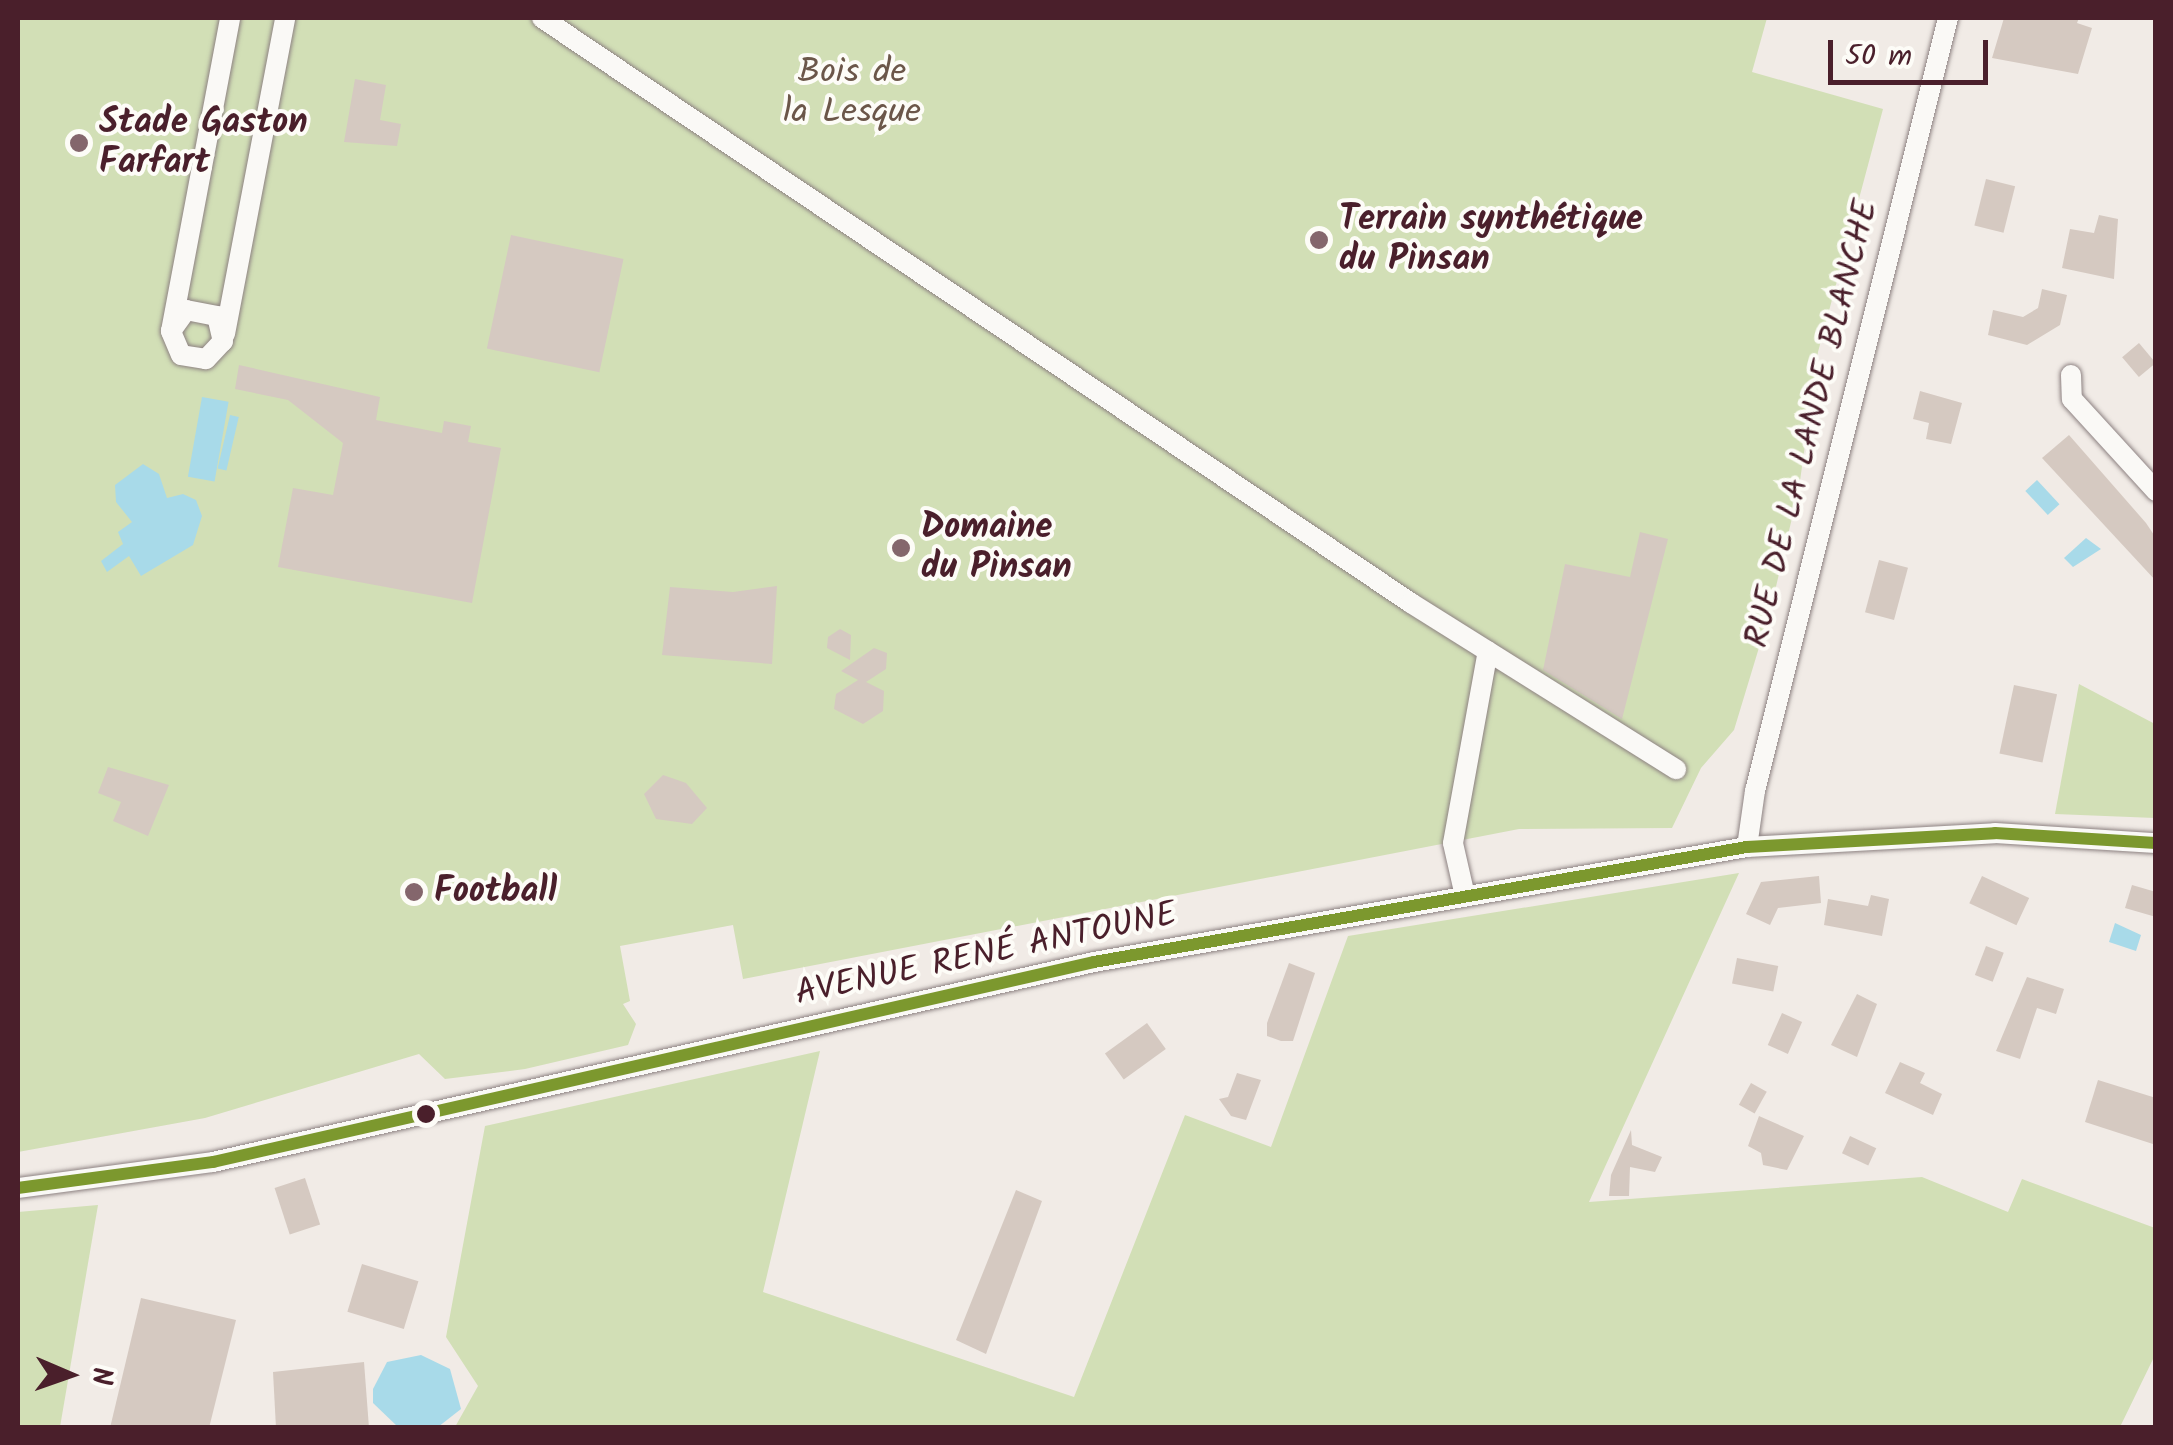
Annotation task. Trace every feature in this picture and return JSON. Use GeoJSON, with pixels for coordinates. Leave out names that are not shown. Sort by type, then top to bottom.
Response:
{"type":"FeatureCollection","features":[{"type":"Feature","properties":{"kind":"street"},"geometry":{"type":"LineString","coordinates":[[230,18],[172,331],[181,355],[206,359],[223,341],[285,18]]}},
{"type":"Feature","properties":{"kind":"street"},"geometry":{"type":"LineString","coordinates":[[542,18],[1488,652],[1676,769]]}},
{"type":"Feature","properties":{"kind":"street","name":"RUE DE LA LANDE BLANCHE"},"geometry":{"type":"LineString","coordinates":[[1747,847],[1755,791],[1948,18]]}},
{"type":"Feature","properties":{"kind":"street"},"geometry":{"type":"LineString","coordinates":[[172,331],[186,310],[217,316],[223,341]]}},
{"type":"Feature","properties":{"kind":"street"},"geometry":{"type":"LineString","coordinates":[[2071,375],[2072,399],[2156,490]]}},
{"type":"Feature","properties":{"kind":"street"},"geometry":{"type":"LineString","coordinates":[[1465,896],[1453,843],[1488,652]]}},
{"type":"Feature","properties":{"kind":"street","name":"AVENUE RENÉ ANTOUNE"},"geometry":{"type":"LineString","coordinates":[[18,1188],[212,1162],[1094,962],[1747,847],[1995,833],[2156,843]]}},
{"type":"Feature","properties":{"kind":"green space","name":"Domaine du Pinsan"},"geometry":{"type":"Polygon","coordinates":[[[18,18],[1767,18],[1752,72],[1883,109],[1818,352],[1799,488],[1771,608],[1734,730],[1701,768],[1672,828],[1519,829],[743,979],[733,925],[620,946],[630,1001],[623,1004],[636,1024],[628,1045],[525,1069],[445,1079],[419,1054],[205,1118],[18,1152],[18,18]]]}},
{"type":"Feature","properties":{"kind":"green space"},"geometry":{"type":"Polygon","coordinates":[[[2079,684],[2155,724],[2155,818],[2055,814],[2079,684]]]}},
{"type":"Feature","properties":{"kind":"green space"},"geometry":{"type":"Polygon","coordinates":[[[1739,873],[1589,1202],[1922,1177],[2008,1212],[2022,1179],[2155,1228],[2155,1355],[2120,1427],[455,1427],[478,1386],[446,1337],[485,1126],[820,1051],[763,1292],[1074,1397],[1185,1115],[1271,1147],[1348,936],[1739,873]]]}},
{"type":"Feature","properties":{"kind":"green space"},"geometry":{"type":"Polygon","coordinates":[[[98,1205],[60,1427],[18,1427],[18,1212],[98,1205]]]}},
{"type":"Feature","properties":{"kind":"water"},"geometry":{"type":"Polygon","coordinates":[[[202,397],[229,402],[215,481],[188,477],[202,397]]]}},
{"type":"Feature","properties":{"kind":"water"},"geometry":{"type":"Polygon","coordinates":[[[230,415],[239,417],[226,471],[218,469],[230,415]]]}},
{"type":"Feature","properties":{"kind":"water"},"geometry":{"type":"Polygon","coordinates":[[[143,464],[159,474],[167,498],[183,494],[196,500],[202,516],[193,545],[141,576],[129,556],[107,572],[101,561],[123,544],[118,532],[132,522],[116,502],[115,485],[143,464]]]}},
{"type":"Feature","properties":{"kind":"water"},"geometry":{"type":"Polygon","coordinates":[[[2037,480],[2060,504],[2048,515],[2025,491],[2037,480]]]}},
{"type":"Feature","properties":{"kind":"water"},"geometry":{"type":"Polygon","coordinates":[[[2086,538],[2101,549],[2073,567],[2064,558],[2086,538]]]}},
{"type":"Feature","properties":{"kind":"water"},"geometry":{"type":"Polygon","coordinates":[[[2115,923],[2141,935],[2136,951],[2109,942],[2115,923]]]}},
{"type":"Feature","properties":{"kind":"water"},"geometry":{"type":"Polygon","coordinates":[[[421,1355],[450,1369],[461,1409],[438,1427],[398,1427],[373,1403],[373,1389],[387,1362],[421,1355]]]}},
{"type":"Feature","properties":{"kind":"building"},"geometry":{"type":"Polygon","coordinates":[[[2004,18],[2079,18],[2077,23],[2092,28],[2078,74],[1992,58],[2004,18]]]}},
{"type":"Feature","properties":{"kind":"building"},"geometry":{"type":"Polygon","coordinates":[[[355,79],[386,85],[380,120],[401,124],[397,146],[344,142],[355,79]]]}},
{"type":"Feature","properties":{"kind":"building"},"geometry":{"type":"Polygon","coordinates":[[[1986,179],[2015,186],[2003,233],[1974,226],[1986,179]]]}},
{"type":"Feature","properties":{"kind":"building"},"geometry":{"type":"Polygon","coordinates":[[[2099,215],[2118,219],[2114,279],[2062,268],[2070,229],[2094,233],[2099,215]]]}},
{"type":"Feature","properties":{"kind":"building"},"geometry":{"type":"Polygon","coordinates":[[[511,235],[623,259],[599,372],[487,348],[511,235]]]}},
{"type":"Feature","properties":{"kind":"building"},"geometry":{"type":"Polygon","coordinates":[[[2042,289],[2067,295],[2060,325],[2027,345],[1988,335],[1993,310],[2023,317],[2038,308],[2042,289]]]}},
{"type":"Feature","properties":{"kind":"building"},"geometry":{"type":"Polygon","coordinates":[[[2139,343],[2156,363],[2139,377],[2122,357],[2139,343]]]}},
{"type":"Feature","properties":{"kind":"building"},"geometry":{"type":"Polygon","coordinates":[[[239,365],[380,397],[376,420],[442,433],[444,421],[471,426],[468,442],[501,448],[472,603],[278,567],[293,488],[333,495],[343,443],[288,400],[235,389],[239,365]]]}},
{"type":"Feature","properties":{"kind":"building"},"geometry":{"type":"Polygon","coordinates":[[[1920,391],[1962,403],[1951,444],[1926,439],[1929,423],[1913,419],[1920,391]]]}},
{"type":"Feature","properties":{"kind":"building"},"geometry":{"type":"Polygon","coordinates":[[[2069,435],[2156,538],[2156,581],[2042,458],[2069,435]]]}},
{"type":"Feature","properties":{"kind":"building"},"geometry":{"type":"Polygon","coordinates":[[[1640,532],[1668,539],[1622,719],[1543,670],[1565,564],[1630,577],[1640,532]]]}},
{"type":"Feature","properties":{"kind":"building"},"geometry":{"type":"Polygon","coordinates":[[[1879,560],[1908,568],[1894,620],[1865,612],[1879,560]]]}},
{"type":"Feature","properties":{"kind":"building"},"geometry":{"type":"Polygon","coordinates":[[[777,586],[772,664],[662,655],[670,587],[733,592],[777,586]]]}},
{"type":"Feature","properties":{"kind":"building"},"geometry":{"type":"Polygon","coordinates":[[[840,629],[851,635],[850,660],[827,648],[828,637],[840,629]]]}},
{"type":"Feature","properties":{"kind":"building"},"geometry":{"type":"Polygon","coordinates":[[[874,648],[887,653],[886,669],[866,682],[884,691],[883,711],[863,724],[834,709],[836,694],[858,680],[841,671],[874,648]]]}},
{"type":"Feature","properties":{"kind":"building"},"geometry":{"type":"Polygon","coordinates":[[[2014,685],[2057,694],[2042,763],[1999,753],[2014,685]]]}},
{"type":"Feature","properties":{"kind":"building"},"geometry":{"type":"Polygon","coordinates":[[[108,767],[169,785],[148,836],[113,821],[121,802],[98,793],[108,767]]]}},
{"type":"Feature","properties":{"kind":"building"},"geometry":{"type":"Polygon","coordinates":[[[663,775],[686,783],[707,808],[692,824],[656,819],[644,794],[663,775]]]}},
{"type":"Feature","properties":{"kind":"building"},"geometry":{"type":"Polygon","coordinates":[[[1819,876],[1821,903],[1778,908],[1770,925],[1746,914],[1761,882],[1819,876]]]}},
{"type":"Feature","properties":{"kind":"building"},"geometry":{"type":"Polygon","coordinates":[[[1982,876],[2029,898],[2016,925],[1969,903],[1982,876]]]}},
{"type":"Feature","properties":{"kind":"building"},"geometry":{"type":"Polygon","coordinates":[[[2132,885],[2156,892],[2156,917],[2125,908],[2132,885]]]}},
{"type":"Feature","properties":{"kind":"building"},"geometry":{"type":"Polygon","coordinates":[[[1871,895],[1889,899],[1882,936],[1824,925],[1828,899],[1868,906],[1871,895]]]}},
{"type":"Feature","properties":{"kind":"building"},"geometry":{"type":"Polygon","coordinates":[[[1986,946],[2004,953],[1993,982],[1975,975],[1986,946]]]}},
{"type":"Feature","properties":{"kind":"building"},"geometry":{"type":"Polygon","coordinates":[[[1737,958],[1778,966],[1773,992],[1732,984],[1737,958]]]}},
{"type":"Feature","properties":{"kind":"building"},"geometry":{"type":"Polygon","coordinates":[[[1289,963],[1315,973],[1293,1041],[1281,1041],[1267,1036],[1267,1023],[1289,963]]]}},
{"type":"Feature","properties":{"kind":"building"},"geometry":{"type":"Polygon","coordinates":[[[2027,977],[2064,989],[2056,1014],[2037,1008],[2020,1059],[1996,1051],[2027,977]]]}},
{"type":"Feature","properties":{"kind":"building"},"geometry":{"type":"Polygon","coordinates":[[[1857,994],[1877,1004],[1857,1057],[1831,1045],[1857,994]]]}},
{"type":"Feature","properties":{"kind":"building"},"geometry":{"type":"Polygon","coordinates":[[[1782,1013],[1802,1022],[1788,1054],[1768,1045],[1782,1013]]]}},
{"type":"Feature","properties":{"kind":"building"},"geometry":{"type":"Polygon","coordinates":[[[1147,1023],[1166,1049],[1124,1079],[1105,1054],[1147,1023]]]}},
{"type":"Feature","properties":{"kind":"building"},"geometry":{"type":"Polygon","coordinates":[[[1900,1062],[1925,1073],[1920,1083],[1942,1094],[1933,1115],[1885,1093],[1900,1062]]]}},
{"type":"Feature","properties":{"kind":"building"},"geometry":{"type":"Polygon","coordinates":[[[1237,1073],[1261,1080],[1246,1120],[1231,1116],[1219,1099],[1228,1097],[1237,1073]]]}},
{"type":"Feature","properties":{"kind":"building"},"geometry":{"type":"Polygon","coordinates":[[[2098,1080],[2156,1098],[2156,1145],[2085,1122],[2098,1080]]]}},
{"type":"Feature","properties":{"kind":"building"},"geometry":{"type":"Polygon","coordinates":[[[1751,1083],[1767,1092],[1755,1114],[1739,1105],[1751,1083]]]}},
{"type":"Feature","properties":{"kind":"building"},"geometry":{"type":"Polygon","coordinates":[[[1759,1116],[1804,1136],[1787,1170],[1763,1165],[1761,1153],[1748,1146],[1759,1116]]]}},
{"type":"Feature","properties":{"kind":"building"},"geometry":{"type":"Polygon","coordinates":[[[1631,1130],[1632,1145],[1662,1157],[1655,1172],[1630,1167],[1629,1196],[1609,1196],[1611,1175],[1631,1130]]]}},
{"type":"Feature","properties":{"kind":"building"},"geometry":{"type":"Polygon","coordinates":[[[1850,1136],[1876,1148],[1868,1165],[1842,1153],[1850,1136]]]}},
{"type":"Feature","properties":{"kind":"building"},"geometry":{"type":"Polygon","coordinates":[[[305,1178],[320,1225],[290,1234],[275,1188],[305,1178]]]}},
{"type":"Feature","properties":{"kind":"building"},"geometry":{"type":"Polygon","coordinates":[[[1016,1190],[1042,1201],[986,1354],[956,1340],[1016,1190]]]}},
{"type":"Feature","properties":{"kind":"building"},"geometry":{"type":"Polygon","coordinates":[[[362,1264],[418,1281],[404,1329],[347,1312],[362,1264]]]}},
{"type":"Feature","properties":{"kind":"building"},"geometry":{"type":"Polygon","coordinates":[[[141,1298],[236,1320],[209,1428],[110,1428],[141,1298]]]}},
{"type":"Feature","properties":{"kind":"building"},"geometry":{"type":"Polygon","coordinates":[[[364,1362],[369,1428],[276,1428],[273,1372],[364,1362]]]}},
{"type":"Feature","properties":{"kind":"transit line"},"geometry":{"type":"LineString","coordinates":[[18,1188],[213,1162],[1094,962],[1747,847],[1995,833],[2156,843]]}},
{"type":"Feature","properties":{"kind":"place","name":"Stade Gaston Farfart"},"geometry":{"type":"Point","coordinates":[79,143]}},
{"type":"Feature","properties":{"kind":"place","name":"Terrain synthétique du Pinsan"},"geometry":{"type":"Point","coordinates":[1319,240]}},
{"type":"Feature","properties":{"kind":"place","name":"Domaine du Pinsan"},"geometry":{"type":"Point","coordinates":[901,548]}},
{"type":"Feature","properties":{"kind":"place","name":"Football"},"geometry":{"type":"Point","coordinates":[414,892]}},
{"type":"Feature","properties":{"kind":"park label","name":"Bois de la Lesque"},"geometry":{"type":"Point","coordinates":[852,93]}}]}
